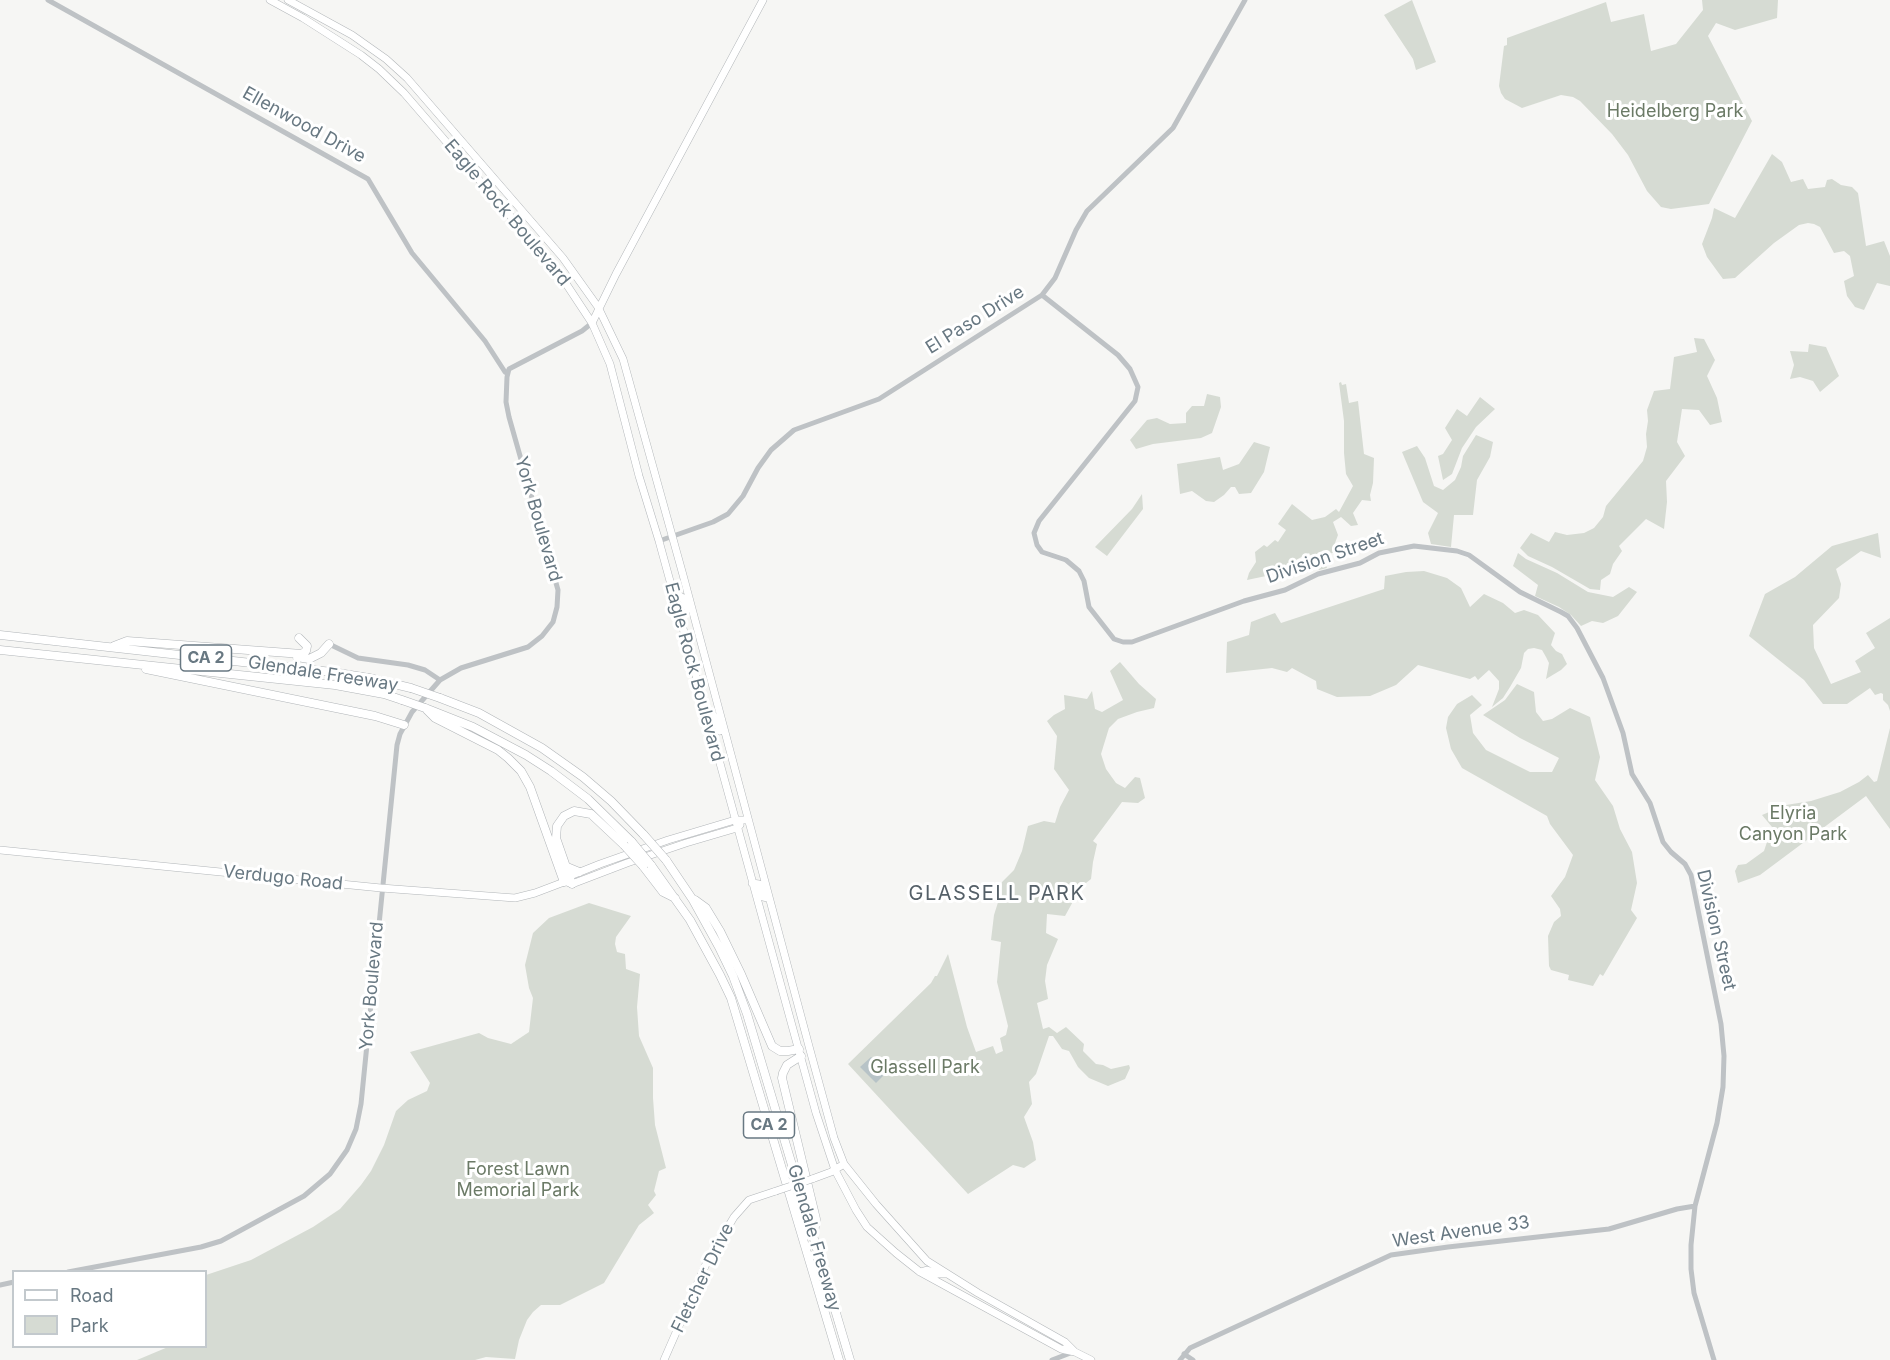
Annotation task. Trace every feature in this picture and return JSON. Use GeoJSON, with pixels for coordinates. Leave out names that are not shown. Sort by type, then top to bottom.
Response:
{"type":"FeatureCollection","features":[{"type":"Feature","properties":{"kind":"highway","name":"Glendale Freeway"},"geometry":{"type":"LineString","coordinates":[[0,634],[332,672],[411,688],[488,718],[542,748],[583,777],[611,801],[666,860],[693,900],[720,947],[747,1014],[849,1360]]}},
{"type":"Feature","properties":{"kind":"highway"},"geometry":{"type":"LineString","coordinates":[[290,655],[302,654],[306,651],[305,642],[299,638]]}},
{"type":"Feature","properties":{"kind":"highway"},"geometry":{"type":"LineString","coordinates":[[111,647],[127,640],[309,658],[321,653],[329,644]]}},
{"type":"Feature","properties":{"kind":"highway","name":"Glendale Freeway"},"geometry":{"type":"LineString","coordinates":[[0,650],[335,685],[384,694],[428,709],[502,741],[551,771],[588,799],[647,865],[663,892],[676,899],[715,966],[730,998],[839,1360]]}},
{"type":"Feature","properties":{"kind":"highway"},"geometry":{"type":"LineString","coordinates":[[131,663],[156,672],[375,716],[404,725]]}},
{"type":"Feature","properties":{"kind":"highway"},"geometry":{"type":"LineString","coordinates":[[428,709],[435,718],[498,750],[520,771],[531,787],[569,881]]}},
{"type":"Feature","properties":{"kind":"highway"},"geometry":{"type":"LineString","coordinates":[[569,881],[567,867],[555,833],[560,820],[568,813],[579,811],[591,814],[628,843]]}},
{"type":"Feature","properties":{"kind":"highway"},"geometry":{"type":"LineString","coordinates":[[567,867],[579,872]]}},
{"type":"Feature","properties":{"kind":"highway"},"geometry":{"type":"LineString","coordinates":[[693,900],[706,908],[720,931],[772,1046],[780,1051],[800,1052]]}},
{"type":"Feature","properties":{"kind":"highway"},"geometry":{"type":"LineString","coordinates":[[800,1052],[787,1065],[782,1078],[816,1219],[814,1238]]}},
{"type":"Feature","properties":{"kind":"main road","name":"Eagle Rock Boulevard"},"geometry":{"type":"LineString","coordinates":[[270,0],[350,47],[392,80],[566,282],[592,322],[610,364],[639,476],[659,541],[819,1122],[835,1170],[846,1193],[867,1227],[920,1272],[1061,1349],[1075,1352],[1091,1360]]}},
{"type":"Feature","properties":{"kind":"main road","name":"Eagle Rock Boulevard"},"geometry":{"type":"LineString","coordinates":[[288,0],[352,35],[398,69],[576,274],[598,308],[622,359],[683,575],[834,1138],[844,1164],[918,1252],[933,1265],[1065,1342],[1075,1352]]}},
{"type":"Feature","properties":{"kind":"main road"},"geometry":{"type":"LineString","coordinates":[[592,322],[763,0]]}},
{"type":"Feature","properties":{"kind":"main road"},"geometry":{"type":"LineString","coordinates":[[566,282],[576,274]]}},
{"type":"Feature","properties":{"kind":"main road"},"geometry":{"type":"LineString","coordinates":[[672,593],[681,586],[683,575]]}},
{"type":"Feature","properties":{"kind":"main road"},"geometry":{"type":"LineString","coordinates":[[672,593],[683,598],[698,634]]}},
{"type":"Feature","properties":{"kind":"main road"},"geometry":{"type":"LineString","coordinates":[[705,711],[713,714],[722,738],[727,741]]}},
{"type":"Feature","properties":{"kind":"main road","name":"Verdugo Road"},"geometry":{"type":"LineString","coordinates":[[569,881],[579,872],[668,840],[735,820],[748,820]]}},
{"type":"Feature","properties":{"kind":"main road","name":"Verdugo Road"},"geometry":{"type":"LineString","coordinates":[[0,850],[381,888],[515,898],[737,828],[748,820]]}},
{"type":"Feature","properties":{"kind":"main road"},"geometry":{"type":"LineString","coordinates":[[752,883],[759,884],[763,897],[768,898]]}},
{"type":"Feature","properties":{"kind":"main road"},"geometry":{"type":"LineString","coordinates":[[835,1170],[844,1164]]}},
{"type":"Feature","properties":{"kind":"main road","name":"Fletcher Drive"},"geometry":{"type":"LineString","coordinates":[[664,1360],[706,1264],[734,1217],[749,1200],[835,1170]]}},
{"type":"Feature","properties":{"kind":"main road"},"geometry":{"type":"LineString","coordinates":[[918,1252],[920,1272],[927,1270],[937,1274],[946,1274]]}},
{"type":"Feature","properties":{"kind":"street","name":"Ellenwood Drive"},"geometry":{"type":"LineString","coordinates":[[48,0],[368,178],[412,253],[485,340],[505,372]]}},
{"type":"Feature","properties":{"kind":"street","name":"El Paso Drive"},"geometry":{"type":"LineString","coordinates":[[659,541],[713,522],[728,513],[739,502],[771,450],[794,430],[879,399],[1042,295],[1055,278],[1087,211],[1173,128],[1245,0]]}},
{"type":"Feature","properties":{"kind":"street","name":"Division Street"},"geometry":{"type":"LineString","coordinates":[[1042,295],[1118,355],[1130,369],[1138,387],[1135,401],[1039,521],[1034,533],[1036,545],[1042,552],[1066,560],[1079,571],[1084,580],[1089,607],[1114,639],[1132,642],[1244,601],[1285,590],[1318,574],[1360,562],[1379,553],[1414,546],[1457,551],[1469,555],[1520,592],[1568,616],[1577,628],[1603,678],[1623,733],[1632,774],[1650,803],[1663,842],[1689,869],[1701,918],[1721,1024],[1724,1072],[1720,1106],[1695,1206],[1691,1245],[1694,1293],[1714,1360]]}},
{"type":"Feature","properties":{"kind":"street","name":"York Boulevard"},"geometry":{"type":"LineString","coordinates":[[79,1270],[201,1247],[227,1238],[304,1196],[330,1174],[347,1150],[356,1129],[361,1104],[397,745],[411,712],[440,680],[461,668],[528,646],[548,629],[556,614],[558,590],[509,417],[506,402],[507,377],[510,369],[582,331],[592,322]]}},
{"type":"Feature","properties":{"kind":"street"},"geometry":{"type":"LineString","coordinates":[[329,644],[358,658],[408,665],[424,670],[440,680]]}},
{"type":"Feature","properties":{"kind":"street","name":"West Avenue 33"},"geometry":{"type":"LineString","coordinates":[[1182,1357],[1190,1348],[1391,1255],[1609,1229],[1695,1206]]}},
{"type":"Feature","properties":{"kind":"street"},"geometry":{"type":"LineString","coordinates":[[1052,1360],[1075,1352]]}},
{"type":"Feature","properties":{"kind":"street"},"geometry":{"type":"LineString","coordinates":[[1182,1357],[1193,1360]]}},
{"type":"Feature","properties":{"kind":"green space"},"geometry":{"type":"Polygon","coordinates":[[[1412,0],[1436,62],[1416,70],[1413,59],[1384,15],[1412,0]]]}},
{"type":"Feature","properties":{"kind":"green space","name":"Heidelberg Park"},"geometry":{"type":"Polygon","coordinates":[[[1702,0],[1778,0],[1777,18],[1735,30],[1716,23],[1708,36],[1752,121],[1709,204],[1671,209],[1661,207],[1647,191],[1628,155],[1612,134],[1580,101],[1573,97],[1561,95],[1522,108],[1505,99],[1501,93],[1499,86],[1507,38],[1606,2],[1611,22],[1644,14],[1651,51],[1676,44],[1703,10],[1702,0]]]}},
{"type":"Feature","properties":{"kind":"green space"},"geometry":{"type":"Polygon","coordinates":[[[1772,154],[1782,162],[1791,182],[1803,179],[1808,189],[1825,187],[1827,180],[1832,179],[1841,185],[1852,187],[1858,193],[1866,246],[1884,241],[1890,256],[1890,286],[1877,283],[1864,310],[1855,307],[1847,296],[1844,281],[1854,276],[1850,256],[1844,251],[1834,253],[1820,227],[1814,224],[1799,225],[1774,243],[1735,278],[1723,279],[1707,257],[1702,244],[1714,208],[1735,218],[1772,154]]]}},
{"type":"Feature","properties":{"kind":"green space"},"geometry":{"type":"Polygon","coordinates":[[[1694,338],[1704,339],[1715,360],[1707,376],[1717,398],[1722,422],[1710,425],[1699,410],[1682,409],[1677,442],[1685,456],[1666,481],[1667,502],[1664,529],[1646,519],[1619,546],[1622,551],[1613,564],[1610,574],[1601,580],[1600,590],[1590,589],[1528,556],[1520,548],[1531,533],[1549,542],[1555,532],[1567,535],[1584,533],[1594,528],[1603,517],[1606,506],[1643,461],[1647,447],[1647,410],[1654,391],[1670,389],[1674,357],[1697,352],[1694,338]]]}},
{"type":"Feature","properties":{"kind":"green space"},"geometry":{"type":"Polygon","coordinates":[[[1809,344],[1826,347],[1839,376],[1820,392],[1813,381],[1800,377],[1790,379],[1794,365],[1790,351],[1808,352],[1809,344]]]}},
{"type":"Feature","properties":{"kind":"green space"},"geometry":{"type":"Polygon","coordinates":[[[1341,382],[1342,385],[1346,384],[1349,403],[1358,401],[1364,454],[1374,458],[1371,501],[1362,500],[1353,513],[1358,525],[1351,526],[1341,517],[1333,522],[1338,535],[1335,552],[1323,556],[1327,568],[1319,570],[1309,553],[1266,576],[1247,580],[1256,562],[1255,552],[1264,545],[1267,547],[1275,540],[1278,542],[1286,530],[1278,524],[1292,504],[1312,520],[1325,517],[1336,509],[1339,512],[1353,486],[1346,474],[1344,421],[1339,383],[1341,382]]]}},
{"type":"Feature","properties":{"kind":"green space"},"geometry":{"type":"Polygon","coordinates":[[[1207,394],[1220,397],[1221,407],[1212,433],[1201,438],[1153,444],[1136,449],[1130,440],[1147,420],[1157,418],[1170,424],[1186,423],[1186,413],[1192,406],[1204,406],[1207,394]]]}},
{"type":"Feature","properties":{"kind":"green space"},"geometry":{"type":"Polygon","coordinates":[[[1480,397],[1495,409],[1476,427],[1462,448],[1452,474],[1443,480],[1438,456],[1443,454],[1452,440],[1445,428],[1457,409],[1467,416],[1480,397]]]}},
{"type":"Feature","properties":{"kind":"green space"},"geometry":{"type":"Polygon","coordinates":[[[1476,435],[1493,442],[1490,457],[1477,480],[1473,515],[1454,515],[1451,547],[1431,544],[1428,533],[1438,513],[1423,502],[1402,452],[1417,446],[1425,458],[1434,486],[1443,490],[1455,480],[1463,456],[1476,435]]]}},
{"type":"Feature","properties":{"kind":"green space"},"geometry":{"type":"Polygon","coordinates":[[[1254,442],[1270,447],[1264,472],[1251,493],[1239,494],[1235,487],[1231,487],[1214,502],[1206,501],[1192,491],[1180,494],[1177,464],[1220,457],[1223,470],[1239,464],[1254,442]]]}},
{"type":"Feature","properties":{"kind":"green space"},"geometry":{"type":"Polygon","coordinates":[[[1142,494],[1143,509],[1107,556],[1095,547],[1132,509],[1142,494]]]}},
{"type":"Feature","properties":{"kind":"green space"},"geometry":{"type":"Polygon","coordinates":[[[1878,533],[1881,558],[1861,551],[1836,569],[1841,584],[1839,598],[1813,625],[1814,648],[1831,684],[1861,672],[1855,661],[1875,648],[1866,633],[1890,618],[1890,711],[1883,700],[1883,694],[1875,695],[1870,688],[1847,704],[1823,704],[1804,680],[1749,636],[1765,594],[1795,577],[1832,546],[1878,533]]]}},
{"type":"Feature","properties":{"kind":"green space"},"geometry":{"type":"Polygon","coordinates":[[[1518,553],[1588,592],[1613,597],[1629,587],[1637,592],[1618,616],[1603,623],[1592,621],[1581,626],[1559,607],[1535,596],[1538,585],[1513,566],[1518,553]]]}},
{"type":"Feature","properties":{"kind":"green space"},"geometry":{"type":"Polygon","coordinates":[[[1424,571],[1447,578],[1461,588],[1470,607],[1484,594],[1503,603],[1515,613],[1524,610],[1538,615],[1555,633],[1551,645],[1562,654],[1567,664],[1546,679],[1549,663],[1542,650],[1528,649],[1524,653],[1521,668],[1510,687],[1503,698],[1492,707],[1499,689],[1499,681],[1489,670],[1478,680],[1475,676],[1470,679],[1418,665],[1396,685],[1370,696],[1337,697],[1317,689],[1316,681],[1292,668],[1287,672],[1272,668],[1226,673],[1227,642],[1249,635],[1251,622],[1275,613],[1281,623],[1384,589],[1385,576],[1424,571]]]}},
{"type":"Feature","properties":{"kind":"green space","name":"Glassell Park"},"geometry":{"type":"Polygon","coordinates":[[[1120,662],[1156,699],[1154,708],[1118,719],[1109,728],[1101,754],[1106,769],[1116,783],[1125,788],[1135,777],[1140,778],[1145,798],[1138,803],[1122,802],[1093,841],[1097,844],[1091,879],[1081,887],[1065,916],[1047,914],[1046,933],[1058,939],[1047,965],[1045,981],[1048,999],[1037,1003],[1043,1029],[1049,1027],[1057,1033],[1066,1027],[1084,1044],[1083,1051],[1096,1064],[1111,1069],[1129,1065],[1130,1068],[1125,1079],[1108,1086],[1089,1078],[1078,1067],[1069,1051],[1062,1049],[1053,1036],[1049,1036],[1036,1074],[1029,1082],[1032,1104],[1024,1117],[1033,1142],[1036,1160],[1024,1168],[1013,1165],[968,1194],[848,1064],[931,983],[948,954],[976,1052],[993,1046],[996,1054],[1003,1051],[1000,1038],[1006,1035],[1008,1026],[997,982],[1001,942],[991,940],[1002,882],[1014,870],[1022,851],[1028,826],[1044,821],[1055,823],[1069,790],[1054,769],[1057,736],[1047,721],[1065,709],[1064,695],[1087,699],[1092,691],[1095,709],[1102,712],[1123,700],[1110,671],[1120,662]]]}},
{"type":"Feature","properties":{"kind":"green space"},"geometry":{"type":"Polygon","coordinates":[[[1517,684],[1534,692],[1536,712],[1543,721],[1552,719],[1570,708],[1590,717],[1600,757],[1595,780],[1613,806],[1620,829],[1632,852],[1637,883],[1631,910],[1637,918],[1603,976],[1600,974],[1593,986],[1568,980],[1569,975],[1551,970],[1549,966],[1548,936],[1554,922],[1561,916],[1560,909],[1551,896],[1565,877],[1573,855],[1550,824],[1547,816],[1462,768],[1451,749],[1446,728],[1448,717],[1457,704],[1472,695],[1482,705],[1470,715],[1473,733],[1486,750],[1530,772],[1552,772],[1559,758],[1483,715],[1505,700],[1517,684]]]}},
{"type":"Feature","properties":{"kind":"green space","name":"Elyria Canyon Park"},"geometry":{"type":"Polygon","coordinates":[[[1890,728],[1890,829],[1866,796],[1760,875],[1738,883],[1735,871],[1738,865],[1746,864],[1764,851],[1772,827],[1762,815],[1786,805],[1811,801],[1840,792],[1868,775],[1874,782],[1877,781],[1890,728]]]}},
{"type":"Feature","properties":{"kind":"green space","name":"Forest Lawn Memorial Park"},"geometry":{"type":"Polygon","coordinates":[[[589,903],[631,916],[616,937],[615,944],[617,952],[625,954],[626,969],[640,974],[637,1007],[639,1036],[653,1068],[655,1125],[666,1168],[659,1171],[654,1191],[656,1195],[648,1205],[654,1213],[639,1225],[604,1283],[560,1305],[541,1305],[527,1320],[515,1359],[486,1357],[475,1360],[137,1360],[166,1348],[207,1348],[207,1275],[251,1260],[313,1227],[340,1209],[371,1171],[384,1145],[396,1111],[408,1100],[427,1091],[430,1083],[410,1052],[479,1033],[488,1038],[511,1044],[529,1032],[533,998],[525,965],[533,933],[549,918],[589,903]]]}},
{"type":"Feature","properties":{"kind":"shaded area"},"geometry":{"type":"Polygon","coordinates":[[[871,1057],[886,1073],[876,1083],[860,1067],[871,1057]]]}},
{"type":"Feature","properties":{"kind":"district","name":"GLASSELL PARK"},"geometry":{"type":"Point","coordinates":[997,894]}}]}
